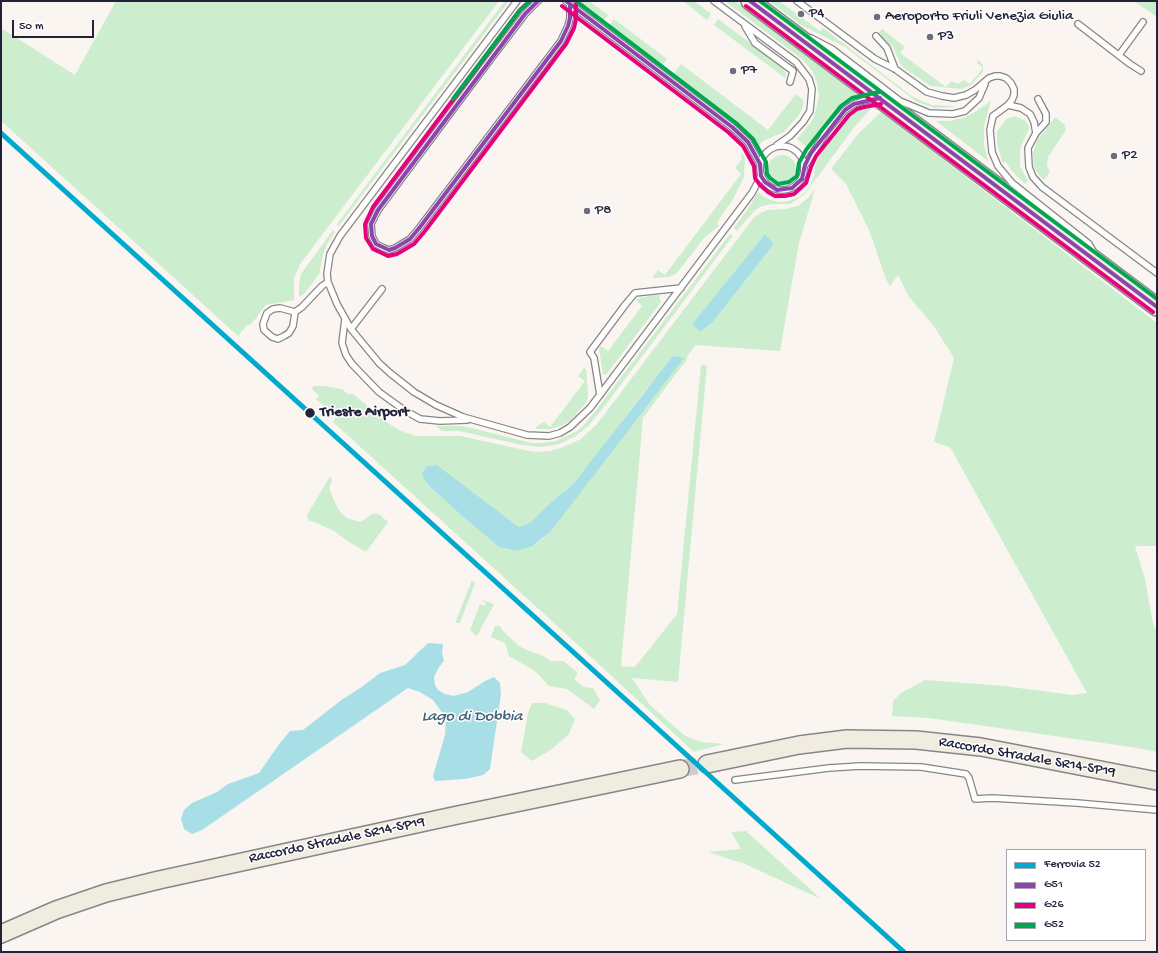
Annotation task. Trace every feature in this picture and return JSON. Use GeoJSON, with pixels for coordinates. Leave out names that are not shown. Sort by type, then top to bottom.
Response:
{"type":"FeatureCollection","features":[{"type":"Feature","properties":{"kind":"main road"},"geometry":{"type":"LineString","coordinates":[[750,1],[1157,307]]}},
{"type":"Feature","properties":{"kind":"main road","name":"Raccordo Stradale SR14-SP19"},"geometry":{"type":"LineString","coordinates":[[707,764],[800,745],[847,739],[916,740],[981,747],[1157,781]]}},
{"type":"Feature","properties":{"kind":"main road","name":"Raccordo Stradale SR14-SP19"},"geometry":{"type":"LineString","coordinates":[[1,934],[70,905],[106,893],[151,882],[453,816],[680,769]]}},
{"type":"Feature","properties":{"kind":"lane"},"geometry":{"type":"LineString","coordinates":[[517,1],[334,244],[330,254],[327,274],[328,282],[345,319],[351,329],[379,363],[403,384],[436,405],[470,420],[527,435],[549,436],[560,433],[570,427],[590,408],[752,192],[761,176]]}},
{"type":"Feature","properties":{"kind":"lane"},"geometry":{"type":"LineString","coordinates":[[538,1],[525,14],[378,210],[371,224],[372,236],[376,244],[389,250],[395,248],[410,239],[420,227],[561,41],[570,18],[568,3]]}},
{"type":"Feature","properties":{"kind":"lane"},"geometry":{"type":"LineString","coordinates":[[714,1],[796,62],[809,79],[812,89],[810,111],[803,122],[790,136],[769,149],[763,155],[760,164],[761,176],[771,187],[777,190],[784,190],[792,188],[797,184],[802,179],[805,165],[827,131],[845,110],[854,104],[880,98]]}},
{"type":"Feature","properties":{"kind":"lane"},"geometry":{"type":"LineString","coordinates":[[797,1],[875,59],[895,69],[927,92],[954,98],[966,95],[975,90],[989,78],[1000,76],[1006,78],[1014,89],[1014,95],[1008,105],[992,116],[990,130],[992,152],[998,166],[1012,183],[1089,244],[1099,262]]}},
{"type":"Feature","properties":{"kind":"lane"},"geometry":{"type":"LineString","coordinates":[[568,3],[732,127],[748,142],[760,164]]}},
{"type":"Feature","properties":{"kind":"lane"},"geometry":{"type":"LineString","coordinates":[[772,18],[832,48],[900,101],[929,113],[953,114],[965,111],[979,98],[986,82]]}},
{"type":"Feature","properties":{"kind":"lane"},"geometry":{"type":"LineString","coordinates":[[1119,55],[1143,22]]}},
{"type":"Feature","properties":{"kind":"lane"},"geometry":{"type":"LineString","coordinates":[[744,24],[755,43],[793,71],[790,82]]}},
{"type":"Feature","properties":{"kind":"lane"},"geometry":{"type":"LineString","coordinates":[[1078,24],[1141,71]]}},
{"type":"Feature","properties":{"kind":"lane"},"geometry":{"type":"LineString","coordinates":[[876,36],[887,48],[895,69]]}},
{"type":"Feature","properties":{"kind":"lane"},"geometry":{"type":"LineString","coordinates":[[1038,100],[1046,114],[1046,122],[1036,133],[1028,148],[1029,167],[1033,177],[1042,187],[1157,274]]}},
{"type":"Feature","properties":{"kind":"lane"},"geometry":{"type":"LineString","coordinates":[[1008,105],[1021,108],[1030,114],[1034,122],[1036,133]]}},
{"type":"Feature","properties":{"kind":"lane"},"geometry":{"type":"LineString","coordinates":[[777,145],[792,147],[798,152],[805,165]]}},
{"type":"Feature","properties":{"kind":"lane"},"geometry":{"type":"LineString","coordinates":[[295,312],[280,308],[273,309],[267,313],[264,319],[264,330],[272,338],[278,339],[289,333],[293,326],[295,312],[328,282]]}},
{"type":"Feature","properties":{"kind":"lane"},"geometry":{"type":"LineString","coordinates":[[351,329],[382,288]]}},
{"type":"Feature","properties":{"kind":"lane"},"geometry":{"type":"LineString","coordinates":[[600,395],[594,358],[590,352],[635,293],[681,288]]}},
{"type":"Feature","properties":{"kind":"lane"},"geometry":{"type":"LineString","coordinates":[[345,319],[342,343],[346,355],[352,364],[379,392],[404,410],[420,419],[440,421],[470,420]]}},
{"type":"Feature","properties":{"kind":"lane"},"geometry":{"type":"LineString","coordinates":[[735,780],[829,768],[860,766],[922,767],[966,774],[969,778],[975,799],[992,798],[1157,810]]}},
{"type":"Feature","properties":{"kind":"green space"},"geometry":{"type":"Polygon","coordinates":[[[116,1],[499,1],[300,264],[294,278],[294,300],[266,305],[256,319],[250,325],[248,324],[238,336],[1,121],[1,28],[75,75],[116,1]]]}},
{"type":"Feature","properties":{"kind":"green space"},"geometry":{"type":"Polygon","coordinates":[[[505,1],[509,1],[338,227],[337,224],[505,1]]]}},
{"type":"Feature","properties":{"kind":"green space"},"geometry":{"type":"Polygon","coordinates":[[[573,1],[589,1],[608,15],[601,24],[573,1]]]}},
{"type":"Feature","properties":{"kind":"green space"},"geometry":{"type":"Polygon","coordinates":[[[683,1],[694,1],[711,14],[707,20],[683,1]]]}},
{"type":"Feature","properties":{"kind":"green space"},"geometry":{"type":"Polygon","coordinates":[[[725,1],[735,1],[856,93],[857,95],[837,109],[807,148],[797,139],[812,121],[816,110],[819,96],[817,83],[813,72],[803,60],[725,1]]]}},
{"type":"Feature","properties":{"kind":"green space"},"geometry":{"type":"Polygon","coordinates":[[[769,1],[779,1],[820,31],[823,28],[913,97],[932,105],[953,107],[935,108],[917,102],[845,47],[801,25],[769,1]]]}},
{"type":"Feature","properties":{"kind":"green space"},"geometry":{"type":"Polygon","coordinates":[[[1135,1],[1157,1],[1157,17],[1138,4],[1135,1]]]}},
{"type":"Feature","properties":{"kind":"green space"},"geometry":{"type":"Polygon","coordinates":[[[614,19],[667,59],[661,67],[672,76],[681,64],[768,130],[796,94],[804,101],[802,109],[784,132],[763,141],[756,148],[733,123],[607,28],[614,19]]]}},
{"type":"Feature","properties":{"kind":"green space"},"geometry":{"type":"Polygon","coordinates":[[[718,19],[781,66],[786,73],[785,78],[714,25],[718,19]]]}},
{"type":"Feature","properties":{"kind":"green space"},"geometry":{"type":"Polygon","coordinates":[[[882,29],[905,47],[900,53],[946,87],[951,81],[958,84],[964,80],[970,84],[982,69],[982,67],[977,63],[978,59],[983,65],[983,72],[971,85],[961,89],[931,86],[904,68],[900,63],[893,47],[878,34],[882,29]]]}},
{"type":"Feature","properties":{"kind":"green space"},"geometry":{"type":"Polygon","coordinates":[[[991,101],[984,126],[984,144],[988,161],[936,121],[950,121],[962,118],[972,114],[991,101]]]}},
{"type":"Feature","properties":{"kind":"green space"},"geometry":{"type":"Polygon","coordinates":[[[865,106],[871,107],[871,109],[856,125],[804,195],[790,204],[772,204],[762,206],[755,210],[737,231],[734,228],[758,192],[766,198],[777,202],[789,201],[799,197],[806,191],[814,175],[819,154],[847,118],[855,110],[865,106]]]}},
{"type":"Feature","properties":{"kind":"green space"},"geometry":{"type":"Polygon","coordinates":[[[881,112],[1157,323],[1157,546],[1135,546],[1145,579],[1153,623],[1157,632],[1157,752],[929,718],[892,716],[893,701],[901,693],[925,680],[1004,686],[1072,695],[1087,693],[950,447],[934,442],[954,358],[933,325],[909,297],[898,275],[890,286],[886,279],[869,230],[846,184],[831,169],[859,133],[881,112]]]}},
{"type":"Feature","properties":{"kind":"green space"},"geometry":{"type":"Polygon","coordinates":[[[1015,116],[1023,120],[1024,119],[1029,126],[1020,152],[1020,166],[1028,181],[1025,184],[1011,170],[1006,162],[1002,162],[997,144],[997,131],[1006,119],[1015,116]]]}},
{"type":"Feature","properties":{"kind":"green space"},"geometry":{"type":"Polygon","coordinates":[[[1055,117],[1064,124],[1066,130],[1048,157],[1047,165],[1050,172],[1044,180],[1034,167],[1033,153],[1037,141],[1055,117]]]}},
{"type":"Feature","properties":{"kind":"green space"},"geometry":{"type":"Polygon","coordinates":[[[742,153],[745,159],[744,177],[732,201],[717,222],[719,226],[704,238],[676,274],[668,277],[652,278],[658,270],[665,275],[741,174],[735,168],[742,159],[742,153]]]}},
{"type":"Feature","properties":{"kind":"green space"},"geometry":{"type":"Polygon","coordinates":[[[782,155],[788,156],[792,159],[795,163],[795,175],[792,179],[788,182],[782,183],[776,182],[772,179],[769,175],[768,169],[769,163],[772,159],[776,156],[782,155]]]}},
{"type":"Feature","properties":{"kind":"green space"},"geometry":{"type":"Polygon","coordinates":[[[815,189],[799,243],[780,351],[695,345],[686,361],[643,418],[621,666],[635,667],[677,614],[701,365],[707,365],[678,682],[632,678],[650,705],[685,736],[701,742],[724,744],[694,752],[333,422],[336,417],[316,399],[319,396],[311,388],[315,386],[323,386],[342,389],[349,395],[352,393],[388,423],[401,431],[416,436],[460,436],[534,452],[550,451],[561,448],[581,439],[597,424],[755,216],[767,210],[785,209],[798,206],[808,198],[815,189]],[[765,234],[692,324],[700,332],[712,323],[774,244],[765,234]],[[650,384],[574,483],[566,491],[560,494],[531,523],[519,527],[437,465],[427,466],[428,485],[499,547],[517,551],[533,546],[544,538],[650,384]]]}},
{"type":"Feature","properties":{"kind":"green space"},"geometry":{"type":"Polygon","coordinates":[[[333,230],[335,232],[327,244],[319,274],[304,294],[299,297],[301,274],[333,230]]]}},
{"type":"Feature","properties":{"kind":"green space"},"geometry":{"type":"Polygon","coordinates":[[[730,234],[733,236],[600,412],[589,425],[576,436],[559,444],[541,447],[522,445],[459,431],[442,431],[436,426],[463,426],[532,443],[556,441],[577,431],[597,409],[730,234]]]}},
{"type":"Feature","properties":{"kind":"green space"},"geometry":{"type":"Polygon","coordinates":[[[659,295],[661,302],[606,375],[603,375],[599,348],[601,346],[608,351],[642,306],[636,299],[659,295]]]}},
{"type":"Feature","properties":{"kind":"green space"},"geometry":{"type":"Polygon","coordinates":[[[584,368],[586,369],[588,393],[588,398],[585,404],[570,421],[561,426],[551,429],[536,429],[536,427],[544,422],[550,427],[585,381],[578,376],[584,368]]]}},
{"type":"Feature","properties":{"kind":"green space"},"geometry":{"type":"Polygon","coordinates":[[[330,476],[332,481],[329,488],[335,503],[340,512],[347,518],[360,522],[374,513],[380,515],[388,522],[366,552],[334,531],[308,520],[307,515],[330,476]]]}},
{"type":"Feature","properties":{"kind":"green space"},"geometry":{"type":"Polygon","coordinates":[[[472,580],[475,583],[460,623],[455,623],[472,580]]]}},
{"type":"Feature","properties":{"kind":"green space"},"geometry":{"type":"Polygon","coordinates":[[[482,600],[494,604],[477,636],[470,630],[480,604],[485,606],[486,604],[482,600]]]}},
{"type":"Feature","properties":{"kind":"green space"},"geometry":{"type":"Polygon","coordinates":[[[495,626],[500,626],[503,631],[519,646],[551,661],[563,661],[578,673],[574,679],[584,687],[593,688],[600,700],[594,709],[567,689],[549,686],[535,671],[509,656],[505,643],[491,637],[495,626]]]}},
{"type":"Feature","properties":{"kind":"green space"},"geometry":{"type":"Polygon","coordinates":[[[532,703],[545,703],[567,710],[575,719],[569,734],[552,749],[532,761],[521,752],[528,713],[532,703]]]}},
{"type":"Feature","properties":{"kind":"green space"},"geometry":{"type":"Polygon","coordinates":[[[746,831],[821,899],[745,864],[708,852],[741,849],[731,832],[746,831]]]}},
{"type":"Feature","properties":{"kind":"water"},"geometry":{"type":"Polygon","coordinates":[[[765,234],[774,244],[712,323],[700,332],[692,324],[765,234]]]}},
{"type":"Feature","properties":{"kind":"water"},"geometry":{"type":"Polygon","coordinates":[[[673,356],[684,358],[551,531],[533,546],[517,551],[499,547],[428,485],[422,474],[427,466],[437,465],[519,527],[530,523],[560,494],[566,491],[574,483],[673,356]]]}},
{"type":"Feature","properties":{"kind":"water","name":"Lago di Dobbia"},"geometry":{"type":"Polygon","coordinates":[[[428,643],[443,644],[442,652],[444,661],[434,677],[435,685],[438,690],[445,694],[454,696],[468,692],[494,677],[500,683],[501,694],[490,769],[483,775],[465,779],[435,781],[433,776],[445,735],[446,718],[433,700],[420,692],[408,688],[202,830],[192,834],[184,829],[181,819],[184,810],[192,803],[217,792],[228,784],[259,773],[290,731],[303,730],[340,701],[380,673],[405,665],[428,643]]]}},
{"type":"Feature","properties":{"kind":"tunnel"},"geometry":{"type":"LineString","coordinates":[[680,769],[707,764]]}},
{"type":"Feature","properties":{"kind":"rail line","name":"52"},"geometry":{"type":"LineString","coordinates":[[1,133],[904,952]]}},
{"type":"Feature","properties":{"kind":"transit line","name":"G26"},"geometry":{"type":"LineString","coordinates":[[530,1],[520,10],[373,207],[365,224],[366,238],[373,249],[388,256],[397,254],[414,244],[425,231],[566,44],[574,28],[576,19],[576,4]]}},
{"type":"Feature","properties":{"kind":"transit line","name":"G52"},"geometry":{"type":"LineString","coordinates":[[453,99],[520,10],[530,1]]}},
{"type":"Feature","properties":{"kind":"transit line","name":"G51"},"geometry":{"type":"LineString","coordinates":[[538,1],[525,14],[378,210],[371,224],[372,236],[376,244],[389,250],[395,248],[410,239],[420,227],[561,41],[570,18],[570,4]]}},
{"type":"Feature","properties":{"kind":"transit line","name":"G51"},"geometry":{"type":"LineString","coordinates":[[566,1],[732,127],[748,142],[760,164],[761,176],[765,182],[777,190],[792,188],[802,179],[805,165],[811,153],[845,110],[854,104],[880,98]]}},
{"type":"Feature","properties":{"kind":"transit line","name":"G52"},"geometry":{"type":"LineString","coordinates":[[576,1],[736,123],[753,139],[766,162],[767,174],[778,184],[789,182],[797,176],[799,163],[806,150],[841,106],[852,98],[879,92]]}},
{"type":"Feature","properties":{"kind":"transit line","name":"G51"},"geometry":{"type":"LineString","coordinates":[[750,1],[1157,307]]}},
{"type":"Feature","properties":{"kind":"transit line","name":"G52"},"geometry":{"type":"LineString","coordinates":[[760,1],[1157,299]]}},
{"type":"Feature","properties":{"kind":"transit line","name":"G26"},"geometry":{"type":"LineString","coordinates":[[562,6],[728,132],[743,146],[754,166],[755,178],[760,185],[775,196],[794,194],[806,183],[816,156],[849,115],[857,109],[881,104]]}},
{"type":"Feature","properties":{"kind":"transit line","name":"G26"},"geometry":{"type":"LineString","coordinates":[[746,6],[1153,312]]}},
{"type":"Feature","properties":{"kind":"place","name":"P4"},"geometry":{"type":"Point","coordinates":[801,14]}},
{"type":"Feature","properties":{"kind":"place","name":"Aeroporto Friuli Venezia Giulia"},"geometry":{"type":"Point","coordinates":[877,17]}},
{"type":"Feature","properties":{"kind":"place","name":"P3"},"geometry":{"type":"Point","coordinates":[930,37]}},
{"type":"Feature","properties":{"kind":"place","name":"P7"},"geometry":{"type":"Point","coordinates":[733,71]}},
{"type":"Feature","properties":{"kind":"place","name":"P2"},"geometry":{"type":"Point","coordinates":[1114,156]}},
{"type":"Feature","properties":{"kind":"place","name":"P8"},"geometry":{"type":"Point","coordinates":[587,211]}},
{"type":"Feature","properties":{"kind":"place","name":"Trieste Airport"},"geometry":{"type":"Point","coordinates":[310,413]}}]}
